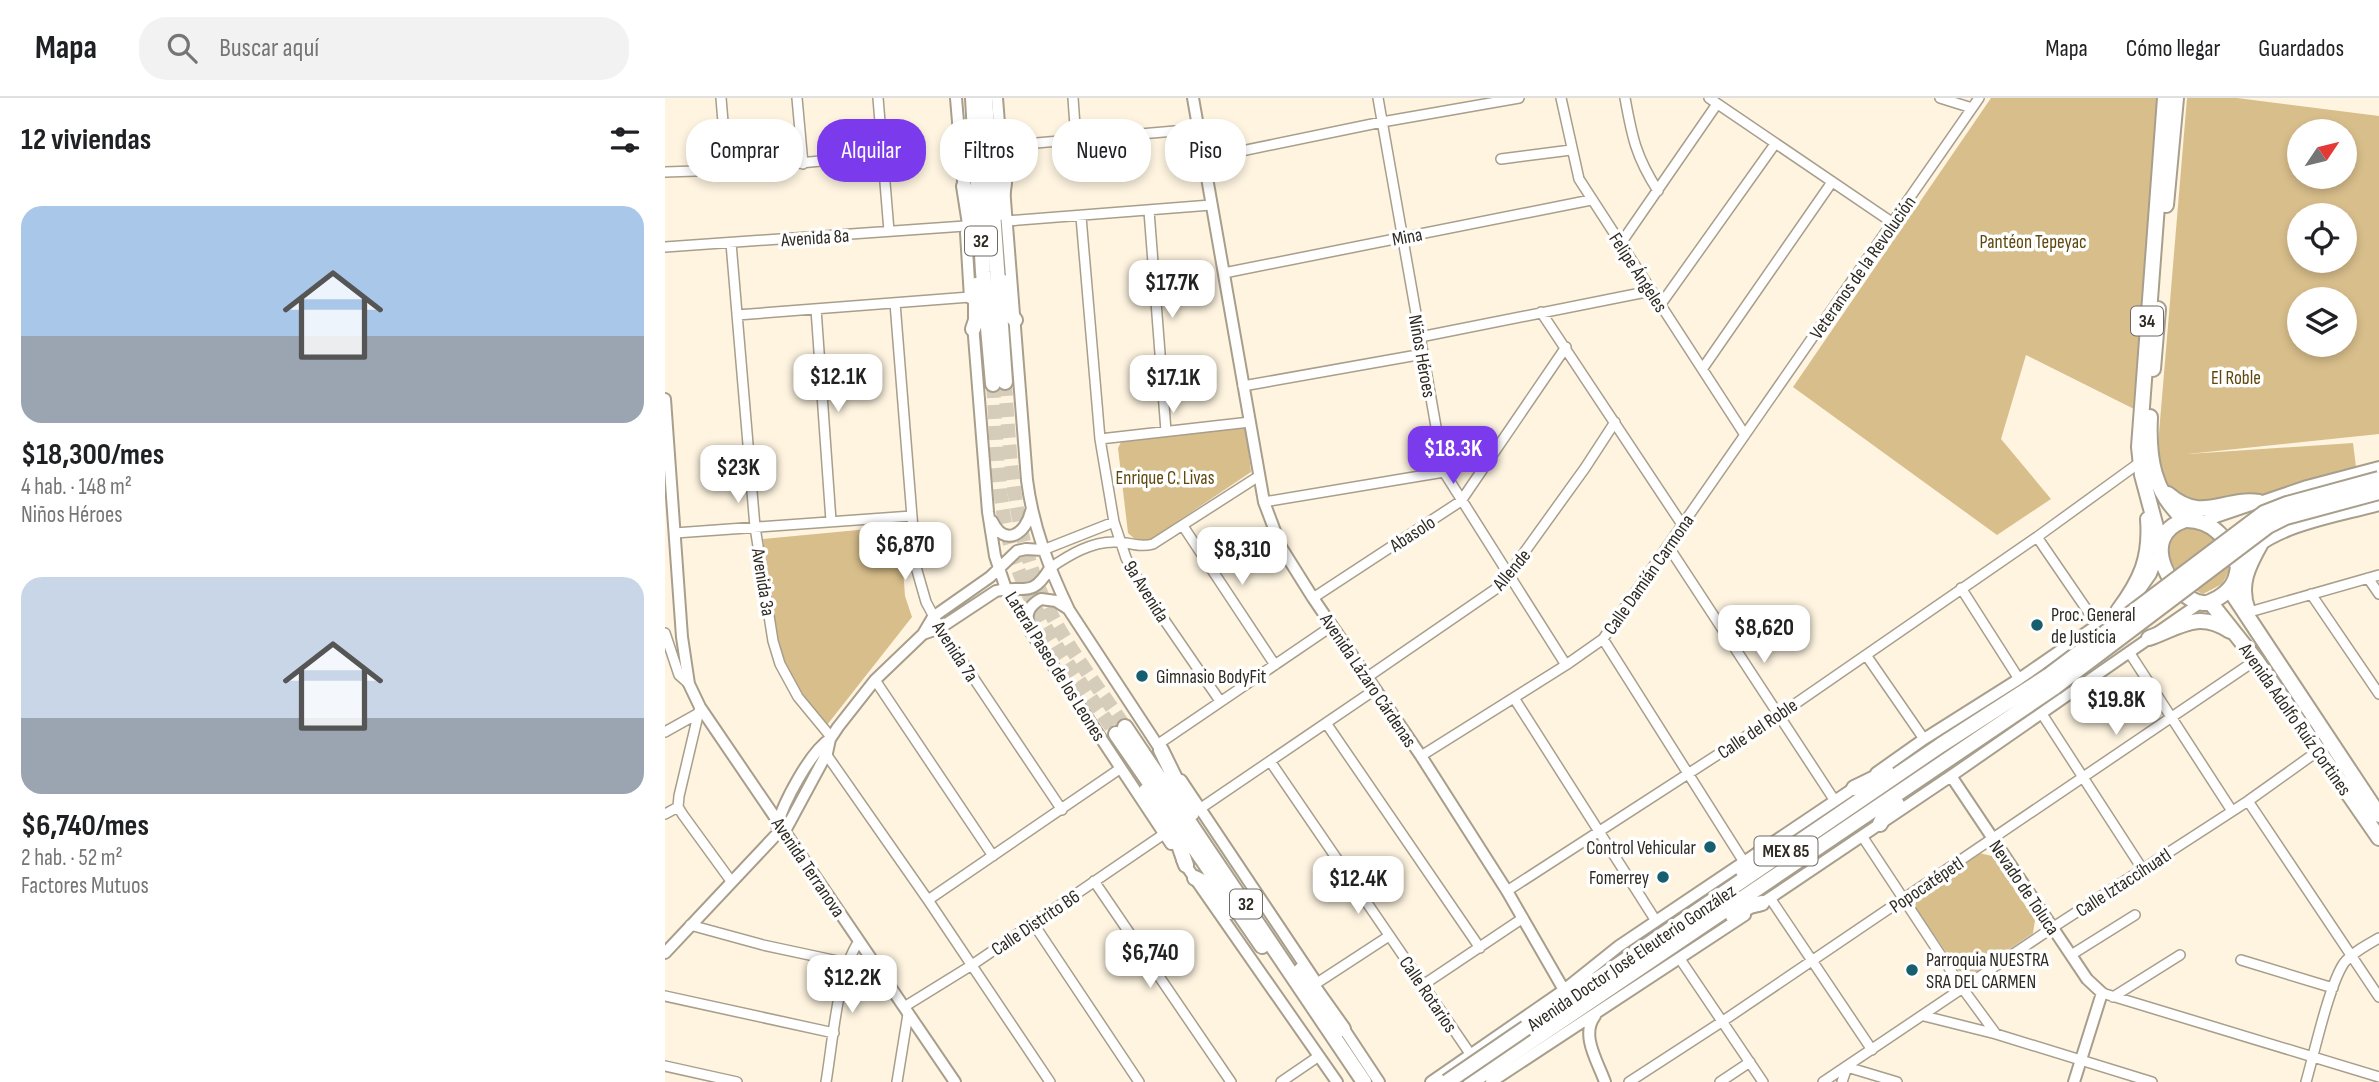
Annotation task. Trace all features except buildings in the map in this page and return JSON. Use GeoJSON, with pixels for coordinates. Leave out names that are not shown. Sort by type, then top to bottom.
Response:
{"type":"FeatureCollection","features":[{"type":"Feature","properties":{"kind":"main road","name":"32"},"geometry":{"type":"LineString","coordinates":[[972,98],[982,256],[989,268]]}},
{"type":"Feature","properties":{"kind":"main road","name":"32"},"geometry":{"type":"LineString","coordinates":[[985,98],[993,234],[989,268],[999,383]]}},
{"type":"Feature","properties":{"kind":"main road","name":"34"},"geometry":{"type":"LineString","coordinates":[[2165,98],[2139,463],[2151,488],[2185,520]]}},
{"type":"Feature","properties":{"kind":"main road","name":"34"},"geometry":{"type":"LineString","coordinates":[[2176,98],[2150,421],[2151,488],[2159,547],[2169,575],[2183,593],[2205,603]]}},
{"type":"Feature","properties":{"kind":"main road"},"geometry":{"type":"LineString","coordinates":[[993,234],[999,226],[1004,183]]}},
{"type":"Feature","properties":{"kind":"main road"},"geometry":{"type":"LineString","coordinates":[[964,186],[972,239],[982,256]]}},
{"type":"Feature","properties":{"kind":"main road"},"geometry":{"type":"LineString","coordinates":[[973,329],[976,320],[977,278],[989,268],[1002,277],[1011,315],[1015,320]]}},
{"type":"Feature","properties":{"kind":"main road","name":"Avenida Doctor José Eleuterio González"},"geometry":{"type":"LineString","coordinates":[[1447,1082],[1531,1034],[1693,932],[1946,762],[2264,513],[2287,504],[2379,479]]}},
{"type":"Feature","properties":{"kind":"main road"},"geometry":{"type":"LineString","coordinates":[[2118,611],[2135,586],[2148,556],[2151,488],[2197,509],[2210,510],[2248,502],[2253,505]]}},
{"type":"Feature","properties":{"kind":"main road","name":"Avenida Doctor José Eleuterio González"},"geometry":{"type":"LineString","coordinates":[[1471,1082],[1674,928],[1941,745],[2051,681],[2268,526],[2286,517],[2379,492]]}},
{"type":"Feature","properties":{"kind":"main road"},"geometry":{"type":"LineString","coordinates":[[2159,547],[2170,528],[2185,520],[2204,521],[2228,545],[2238,567],[2230,590],[2205,603]]}},
{"type":"Feature","properties":{"kind":"main road"},"geometry":{"type":"LineString","coordinates":[[2246,613],[2244,578],[2263,542]]}},
{"type":"Feature","properties":{"kind":"main road","name":"Avenida Adolfo Ruíz Cortines"},"geometry":{"type":"LineString","coordinates":[[2230,590],[2379,815]]}},
{"type":"Feature","properties":{"kind":"main road","name":"Avenida Adolfo Ruíz Cortines"},"geometry":{"type":"LineString","coordinates":[[2205,603],[2240,638],[2379,838]]}},
{"type":"Feature","properties":{"kind":"main road"},"geometry":{"type":"LineString","coordinates":[[2148,638],[2193,621],[2203,620],[2212,621],[2240,638]]}},
{"type":"Feature","properties":{"kind":"main road","name":"32"},"geometry":{"type":"LineString","coordinates":[[1354,1082],[1140,769],[1120,731],[1218,863],[1364,1082]]}},
{"type":"Feature","properties":{"kind":"main road"},"geometry":{"type":"LineString","coordinates":[[1854,788],[1880,777],[1915,753],[1941,745]]}},
{"type":"Feature","properties":{"kind":"main road"},"geometry":{"type":"LineString","coordinates":[[1159,748],[1218,863],[1253,903],[1343,1029]]}},
{"type":"Feature","properties":{"kind":"main road"},"geometry":{"type":"LineString","coordinates":[[1880,824],[1890,809],[1941,773],[1946,762]]}},
{"type":"Feature","properties":{"kind":"main road"},"geometry":{"type":"LineString","coordinates":[[1140,769],[1146,791],[1179,845],[1186,865]]}},
{"type":"Feature","properties":{"kind":"main road"},"geometry":{"type":"LineString","coordinates":[[1674,928],[1688,909],[1750,866],[1763,849]]}},
{"type":"Feature","properties":{"kind":"main road"},"geometry":{"type":"LineString","coordinates":[[1195,878],[1205,883],[1234,917],[1251,930]]}},
{"type":"Feature","properties":{"kind":"main road"},"geometry":{"type":"LineString","coordinates":[[1693,932],[1711,928],[1750,906],[1766,901]]}},
{"type":"Feature","properties":{"kind":"street"},"geometry":{"type":"LineString","coordinates":[[721,98],[723,119]]}},
{"type":"Feature","properties":{"kind":"street"},"geometry":{"type":"LineString","coordinates":[[797,98],[799,119]]}},
{"type":"Feature","properties":{"kind":"street"},"geometry":{"type":"LineString","coordinates":[[878,98],[880,119]]}},
{"type":"Feature","properties":{"kind":"street","name":"Lateral Paseo de los Leones"},"geometry":{"type":"LineString","coordinates":[[956,98],[988,512],[999,570],[1006,589],[1032,634],[1164,834],[1337,1082]]}},
{"type":"Feature","properties":{"kind":"street"},"geometry":{"type":"LineString","coordinates":[[997,98],[999,119]]}},
{"type":"Feature","properties":{"kind":"street"},"geometry":{"type":"LineString","coordinates":[[1073,98],[1074,119]]}},
{"type":"Feature","properties":{"kind":"street","name":"Avenida Lázaro Cárdenas"},"geometry":{"type":"LineString","coordinates":[[1193,98],[1196,119]]}},
{"type":"Feature","properties":{"kind":"street","name":"Niños Héroes"},"geometry":{"type":"LineString","coordinates":[[1378,98],[1444,472],[1566,665]]}},
{"type":"Feature","properties":{"kind":"street"},"geometry":{"type":"LineString","coordinates":[[1246,150],[1382,122],[1519,98]]}},
{"type":"Feature","properties":{"kind":"street","name":"Felipe Ángeles"},"geometry":{"type":"LineString","coordinates":[[1561,98],[1579,180],[1745,435]]}},
{"type":"Feature","properties":{"kind":"street"},"geometry":{"type":"LineString","coordinates":[[1625,98],[1633,145],[1658,191]]}},
{"type":"Feature","properties":{"kind":"street"},"geometry":{"type":"LineString","coordinates":[[1940,98],[1972,108]]}},
{"type":"Feature","properties":{"kind":"street","name":"Veteranos de la Revolución"},"geometry":{"type":"LineString","coordinates":[[1745,435],[1979,98]]}},
{"type":"Feature","properties":{"kind":"street"},"geometry":{"type":"LineString","coordinates":[[1621,243],[1658,191],[1713,101],[1893,223]]}},
{"type":"Feature","properties":{"kind":"street"},"geometry":{"type":"LineString","coordinates":[[1661,304],[1775,144]]}},
{"type":"Feature","properties":{"kind":"street"},"geometry":{"type":"LineString","coordinates":[[1501,159],[1571,150]]}},
{"type":"Feature","properties":{"kind":"street"},"geometry":{"type":"LineString","coordinates":[[803,164],[817,162]]}},
{"type":"Feature","properties":{"kind":"street"},"geometry":{"type":"LineString","coordinates":[[665,172],[686,171]]}},
{"type":"Feature","properties":{"kind":"street"},"geometry":{"type":"LineString","coordinates":[[885,182],[889,231]]}},
{"type":"Feature","properties":{"kind":"street","name":"Avenida Lázaro Cárdenas"},"geometry":{"type":"LineString","coordinates":[[1207,182],[1263,502],[1274,533],[1313,598],[1369,677],[1507,891],[1564,990]]}},
{"type":"Feature","properties":{"kind":"street"},"geometry":{"type":"LineString","coordinates":[[1703,368],[1832,182]]}},
{"type":"Feature","properties":{"kind":"street"},"geometry":{"type":"LineString","coordinates":[[1004,183],[1031,508],[1050,568],[1069,610],[1159,748],[1299,952],[1343,1029],[1379,1082]]}},
{"type":"Feature","properties":{"kind":"street","name":"Mina"},"geometry":{"type":"LineString","coordinates":[[1224,273],[1591,200]]}},
{"type":"Feature","properties":{"kind":"street"},"geometry":{"type":"LineString","coordinates":[[1007,221],[1211,205]]}},
{"type":"Feature","properties":{"kind":"street"},"geometry":{"type":"LineString","coordinates":[[1149,211],[1166,431]]}},
{"type":"Feature","properties":{"kind":"street","name":"9a Avenida"},"geometry":{"type":"LineString","coordinates":[[1081,217],[1100,439],[1114,522],[1126,558],[1143,589],[1220,701]]}},
{"type":"Feature","properties":{"kind":"street","name":"Avenida 8a"},"geometry":{"type":"LineString","coordinates":[[665,247],[965,226]]}},
{"type":"Feature","properties":{"kind":"street","name":"Avenida 3a"},"geometry":{"type":"LineString","coordinates":[[731,243],[755,527],[773,641],[780,664],[798,696],[830,738]]}},
{"type":"Feature","properties":{"kind":"street"},"geometry":{"type":"LineString","coordinates":[[1420,337],[1651,291]]}},
{"type":"Feature","properties":{"kind":"street"},"geometry":{"type":"LineString","coordinates":[[737,315],[970,297]]}},
{"type":"Feature","properties":{"kind":"street","name":"Avenida 7a"},"geometry":{"type":"LineString","coordinates":[[895,303],[916,567],[926,602],[940,628],[1062,810]]}},
{"type":"Feature","properties":{"kind":"street"},"geometry":{"type":"LineString","coordinates":[[816,309],[831,521]]}},
{"type":"Feature","properties":{"kind":"street"},"geometry":{"type":"LineString","coordinates":[[1541,312],[1683,526]]}},
{"type":"Feature","properties":{"kind":"street","name":"Abasolo"},"geometry":{"type":"LineString","coordinates":[[1313,598],[1461,501],[1566,348]]}},
{"type":"Feature","properties":{"kind":"street"},"geometry":{"type":"LineString","coordinates":[[1243,386],[1423,354]]}},
{"type":"Feature","properties":{"kind":"street","name":"Avenida Terranova"},"geometry":{"type":"LineString","coordinates":[[665,399],[689,684],[699,711],[778,821]]}},
{"type":"Feature","properties":{"kind":"street"},"geometry":{"type":"LineString","coordinates":[[1100,439],[1250,422]]}},
{"type":"Feature","properties":{"kind":"street","name":"Allende"},"geometry":{"type":"LineString","coordinates":[[1369,677],[1489,595],[1510,575],[1615,422]]}},
{"type":"Feature","properties":{"kind":"street","name":"Calle Damián Carmona"},"geometry":{"type":"LineString","coordinates":[[1421,756],[1603,639],[1745,435]]}},
{"type":"Feature","properties":{"kind":"street","name":"Calle del Roble"},"geometry":{"type":"LineString","coordinates":[[1507,891],[1779,715],[2037,537],[2139,463]]}},
{"type":"Feature","properties":{"kind":"street"},"geometry":{"type":"LineString","coordinates":[[2204,521],[2307,486],[2379,467]]}},
{"type":"Feature","properties":{"kind":"street"},"geometry":{"type":"LineString","coordinates":[[1263,502],[1444,472]]}},
{"type":"Feature","properties":{"kind":"street"},"geometry":{"type":"LineString","coordinates":[[923,634],[940,628],[986,596],[1006,589],[1030,589],[1064,558],[1091,546],[1108,542],[1120,542],[1135,547],[1153,544],[1259,476]]}},
{"type":"Feature","properties":{"kind":"street"},"geometry":{"type":"LineString","coordinates":[[2253,505],[2246,516],[2256,536],[2263,542]]}},
{"type":"Feature","properties":{"kind":"street"},"geometry":{"type":"LineString","coordinates":[[2238,567],[2249,553],[2263,542],[2305,526],[2379,505]]}},
{"type":"Feature","properties":{"kind":"street"},"geometry":{"type":"LineString","coordinates":[[988,512],[998,531],[1005,536],[1012,536],[1024,530],[1031,508]]}},
{"type":"Feature","properties":{"kind":"street"},"geometry":{"type":"LineString","coordinates":[[675,533],[912,516]]}},
{"type":"Feature","properties":{"kind":"street"},"geometry":{"type":"LineString","coordinates":[[665,953],[731,881],[780,834],[830,738],[875,680],[923,634],[933,617],[999,570],[1017,551],[1026,548],[1043,550],[1114,522]]}},
{"type":"Feature","properties":{"kind":"street"},"geometry":{"type":"LineString","coordinates":[[1183,526],[1275,664]]}},
{"type":"Feature","properties":{"kind":"street"},"geometry":{"type":"LineString","coordinates":[[2037,537],[2098,626]]}},
{"type":"Feature","properties":{"kind":"street"},"geometry":{"type":"LineString","coordinates":[[1668,546],[1835,802]]}},
{"type":"Feature","properties":{"kind":"street","name":"Avenida Doctor José Eleuterio González"},"geometry":{"type":"LineString","coordinates":[[1431,1082],[1564,990],[1619,946],[1835,802],[1924,739],[2098,626],[2132,601],[2151,574],[2159,547]]}},
{"type":"Feature","properties":{"kind":"street"},"geometry":{"type":"LineString","coordinates":[[2246,613],[2379,575]]}},
{"type":"Feature","properties":{"kind":"street"},"geometry":{"type":"LineString","coordinates":[[2368,578],[2379,594]]}},
{"type":"Feature","properties":{"kind":"street"},"geometry":{"type":"LineString","coordinates":[[1961,588],[2019,679]]}},
{"type":"Feature","properties":{"kind":"street"},"geometry":{"type":"LineString","coordinates":[[2311,594],[2379,694]]}},
{"type":"Feature","properties":{"kind":"street"},"geometry":{"type":"LineString","coordinates":[[2132,601],[2148,596],[2159,601],[2165,613],[2161,628]]}},
{"type":"Feature","properties":{"kind":"street"},"geometry":{"type":"LineString","coordinates":[[1032,634],[1027,616],[1035,602],[1049,599],[1069,610]]}},
{"type":"Feature","properties":{"kind":"street"},"geometry":{"type":"LineString","coordinates":[[1491,1082],[1604,1006],[1681,959],[2042,714],[2161,628],[2205,603]]}},
{"type":"Feature","properties":{"kind":"street"},"geometry":{"type":"LineString","coordinates":[[1159,748],[1220,701],[1332,626]]}},
{"type":"Feature","properties":{"kind":"street"},"geometry":{"type":"LineString","coordinates":[[665,633],[667,649],[679,675],[689,684]]}},
{"type":"Feature","properties":{"kind":"street"},"geometry":{"type":"LineString","coordinates":[[667,649],[683,637]]}},
{"type":"Feature","properties":{"kind":"street"},"geometry":{"type":"LineString","coordinates":[[1603,639],[1688,774],[1739,865]]}},
{"type":"Feature","properties":{"kind":"street"},"geometry":{"type":"LineString","coordinates":[[2129,652],[2232,811]]}},
{"type":"Feature","properties":{"kind":"street"},"geometry":{"type":"LineString","coordinates":[[1866,655],[1924,739]]}},
{"type":"Feature","properties":{"kind":"street","name":"Popocatépetl"},"geometry":{"type":"LineString","coordinates":[[1629,1082],[2256,660]]}},
{"type":"Feature","properties":{"kind":"street"},"geometry":{"type":"LineString","coordinates":[[875,680],[993,856]]}},
{"type":"Feature","properties":{"kind":"street"},"geometry":{"type":"LineString","coordinates":[[1201,808],[1376,689]]}},
{"type":"Feature","properties":{"kind":"street"},"geometry":{"type":"LineString","coordinates":[[1514,698],[1656,921]]}},
{"type":"Feature","properties":{"kind":"street"},"geometry":{"type":"LineString","coordinates":[[665,732],[699,711]]}},
{"type":"Feature","properties":{"kind":"street"},"geometry":{"type":"LineString","coordinates":[[699,711],[678,807],[703,846],[731,881]]}},
{"type":"Feature","properties":{"kind":"street"},"geometry":{"type":"LineString","coordinates":[[2042,714],[2143,870]]}},
{"type":"Feature","properties":{"kind":"street"},"geometry":{"type":"LineString","coordinates":[[1326,723],[1481,947]]}},
{"type":"Feature","properties":{"kind":"street"},"geometry":{"type":"LineString","coordinates":[[780,834],[778,821],[811,758],[823,749]]}},
{"type":"Feature","properties":{"kind":"street"},"geometry":{"type":"LineString","coordinates":[[823,749],[1049,1082]]}},
{"type":"Feature","properties":{"kind":"street","name":"Calle Iztaccíhuatl"},"geometry":{"type":"LineString","coordinates":[[1823,1082],[2052,928],[2248,801],[2318,751]]}},
{"type":"Feature","properties":{"kind":"street","name":"Calle Rotarios"},"geometry":{"type":"LineString","coordinates":[[1270,761],[1471,1055]]}},
{"type":"Feature","properties":{"kind":"street"},"geometry":{"type":"LineString","coordinates":[[928,900],[1121,768]]}},
{"type":"Feature","properties":{"kind":"street","name":"Nevado de Toluca"},"geometry":{"type":"LineString","coordinates":[[1951,776],[2087,979],[2108,995]]}},
{"type":"Feature","properties":{"kind":"street"},"geometry":{"type":"LineString","coordinates":[[2248,801],[2379,997]]}},
{"type":"Feature","properties":{"kind":"street"},"geometry":{"type":"LineString","coordinates":[[665,814],[678,807]]}},
{"type":"Feature","properties":{"kind":"street","name":"Avenida Terranova"},"geometry":{"type":"LineString","coordinates":[[780,834],[859,941],[955,1082]]}},
{"type":"Feature","properties":{"kind":"street","name":"Calle Distrito B6"},"geometry":{"type":"LineString","coordinates":[[906,1010],[1164,834]]}},
{"type":"Feature","properties":{"kind":"street"},"geometry":{"type":"LineString","coordinates":[[1862,836],[1963,989],[1996,1034]]}},
{"type":"Feature","properties":{"kind":"street"},"geometry":{"type":"LineString","coordinates":[[1094,881],[1231,1082]]}},
{"type":"Feature","properties":{"kind":"street"},"geometry":{"type":"LineString","coordinates":[[1766,901],[1812,960],[1872,1050]]}},
{"type":"Feature","properties":{"kind":"street"},"geometry":{"type":"LineString","coordinates":[[2071,955],[2135,915]]}},
{"type":"Feature","properties":{"kind":"street"},"geometry":{"type":"LineString","coordinates":[[1423,985],[1523,918]]}},
{"type":"Feature","properties":{"kind":"street"},"geometry":{"type":"LineString","coordinates":[[1033,923],[1139,1082]]}},
{"type":"Feature","properties":{"kind":"street"},"geometry":{"type":"LineString","coordinates":[[690,926],[846,962]]}},
{"type":"Feature","properties":{"kind":"street"},"geometry":{"type":"LineString","coordinates":[[1317,983],[1389,936]]}},
{"type":"Feature","properties":{"kind":"street"},"geometry":{"type":"LineString","coordinates":[[2306,1082],[2341,968],[2351,956],[2379,938]]}},
{"type":"Feature","properties":{"kind":"street"},"geometry":{"type":"LineString","coordinates":[[826,1082],[846,962],[859,941]]}},
{"type":"Feature","properties":{"kind":"street"},"geometry":{"type":"LineString","coordinates":[[2074,1082],[2108,995],[2180,955]]}},
{"type":"Feature","properties":{"kind":"street"},"geometry":{"type":"LineString","coordinates":[[1681,959],[1763,1082]]}},
{"type":"Feature","properties":{"kind":"street"},"geometry":{"type":"LineString","coordinates":[[2241,960],[2333,988]]}},
{"type":"Feature","properties":{"kind":"street"},"geometry":{"type":"LineString","coordinates":[[2108,995],[2379,1077]]}},
{"type":"Feature","properties":{"kind":"street"},"geometry":{"type":"LineString","coordinates":[[665,996],[834,1033]]}},
{"type":"Feature","properties":{"kind":"street"},"geometry":{"type":"LineString","coordinates":[[1604,1006],[1588,1028],[1605,1082]]}},
{"type":"Feature","properties":{"kind":"street"},"geometry":{"type":"LineString","coordinates":[[898,1082],[906,1010]]}},
{"type":"Feature","properties":{"kind":"street"},"geometry":{"type":"LineString","coordinates":[[1924,1016],[1996,1034],[2152,1082]]}},
{"type":"Feature","properties":{"kind":"street"},"geometry":{"type":"LineString","coordinates":[[1281,1082],[1319,1056]]}},
{"type":"Feature","properties":{"kind":"street"},"geometry":{"type":"LineString","coordinates":[[1459,1082],[1456,1070],[1461,1062]]}},
{"type":"Feature","properties":{"kind":"street"},"geometry":{"type":"LineString","coordinates":[[1720,1082],[1750,1062]]}},
{"type":"Feature","properties":{"kind":"street"},"geometry":{"type":"LineString","coordinates":[[665,1066],[737,1082]]}},
{"type":"Feature","properties":{"kind":"street"},"geometry":{"type":"LineString","coordinates":[[1842,1082],[1847,1067],[1897,1082]]}},
{"type":"Feature","properties":{"kind":"green space","name":"Pantéon Tepeyac"},"geometry":{"type":"Polygon","coordinates":[[[1991,98],[2158,98],[2134,409],[2026,355],[2001,439],[2051,499],[1997,535],[1793,387],[1991,98]]]}},
{"type":"Feature","properties":{"kind":"green space","name":"El Roble"},"geometry":{"type":"Polygon","coordinates":[[[2187,98],[2237,98],[2379,116],[2379,434],[2188,454],[2353,443],[2356,467],[2210,510],[2192,507],[2164,484],[2157,457],[2187,98]]]}},
{"type":"Feature","properties":{"kind":"green space","name":"Enrique C. Livas"},"geometry":{"type":"Polygon","coordinates":[[[1243,427],[1246,430],[1251,472],[1147,542],[1139,543],[1128,533],[1118,448],[1121,442],[1127,438],[1243,427]]]}},
{"type":"Feature","properties":{"kind":"green space"},"geometry":{"type":"Polygon","coordinates":[[[900,526],[905,596],[912,617],[827,725],[788,675],[776,636],[763,539],[900,526]]]}},
{"type":"Feature","properties":{"kind":"green space"},"geometry":{"type":"Polygon","coordinates":[[[2195,527],[2218,543],[2230,569],[2222,584],[2203,594],[2183,579],[2170,558],[2172,537],[2180,530],[2195,527]]]}},
{"type":"Feature","properties":{"kind":"green space"},"geometry":{"type":"Polygon","coordinates":[[[1979,853],[1992,856],[2035,920],[2033,933],[1974,973],[1959,971],[1915,907],[1917,896],[1979,853]]]}},
{"type":"Feature","properties":{"kind":"tunnel"},"geometry":{"type":"LineString","coordinates":[[1005,382],[1015,497],[1020,525],[1036,579],[1064,638],[1125,727]]}},
{"type":"Feature","properties":{"kind":"tunnel"},"geometry":{"type":"LineString","coordinates":[[993,384],[1002,508],[1011,548],[1042,622],[1116,734]]}},
{"type":"Feature","properties":{"kind":"place","name":"Proc. General de Justicia"},"geometry":{"type":"Point","coordinates":[2037,625]}},
{"type":"Feature","properties":{"kind":"place","name":"Gimnasio BodyFit"},"geometry":{"type":"Point","coordinates":[1142,676]}},
{"type":"Feature","properties":{"kind":"place","name":"Control Vehicular"},"geometry":{"type":"Point","coordinates":[1710,847]}},
{"type":"Feature","properties":{"kind":"place","name":"Fomerrey"},"geometry":{"type":"Point","coordinates":[1663,877]}},
{"type":"Feature","properties":{"kind":"place","name":"Parroquia NUESTRA SRA DEL CARMEN"},"geometry":{"type":"Point","coordinates":[1912,970]}}]}
